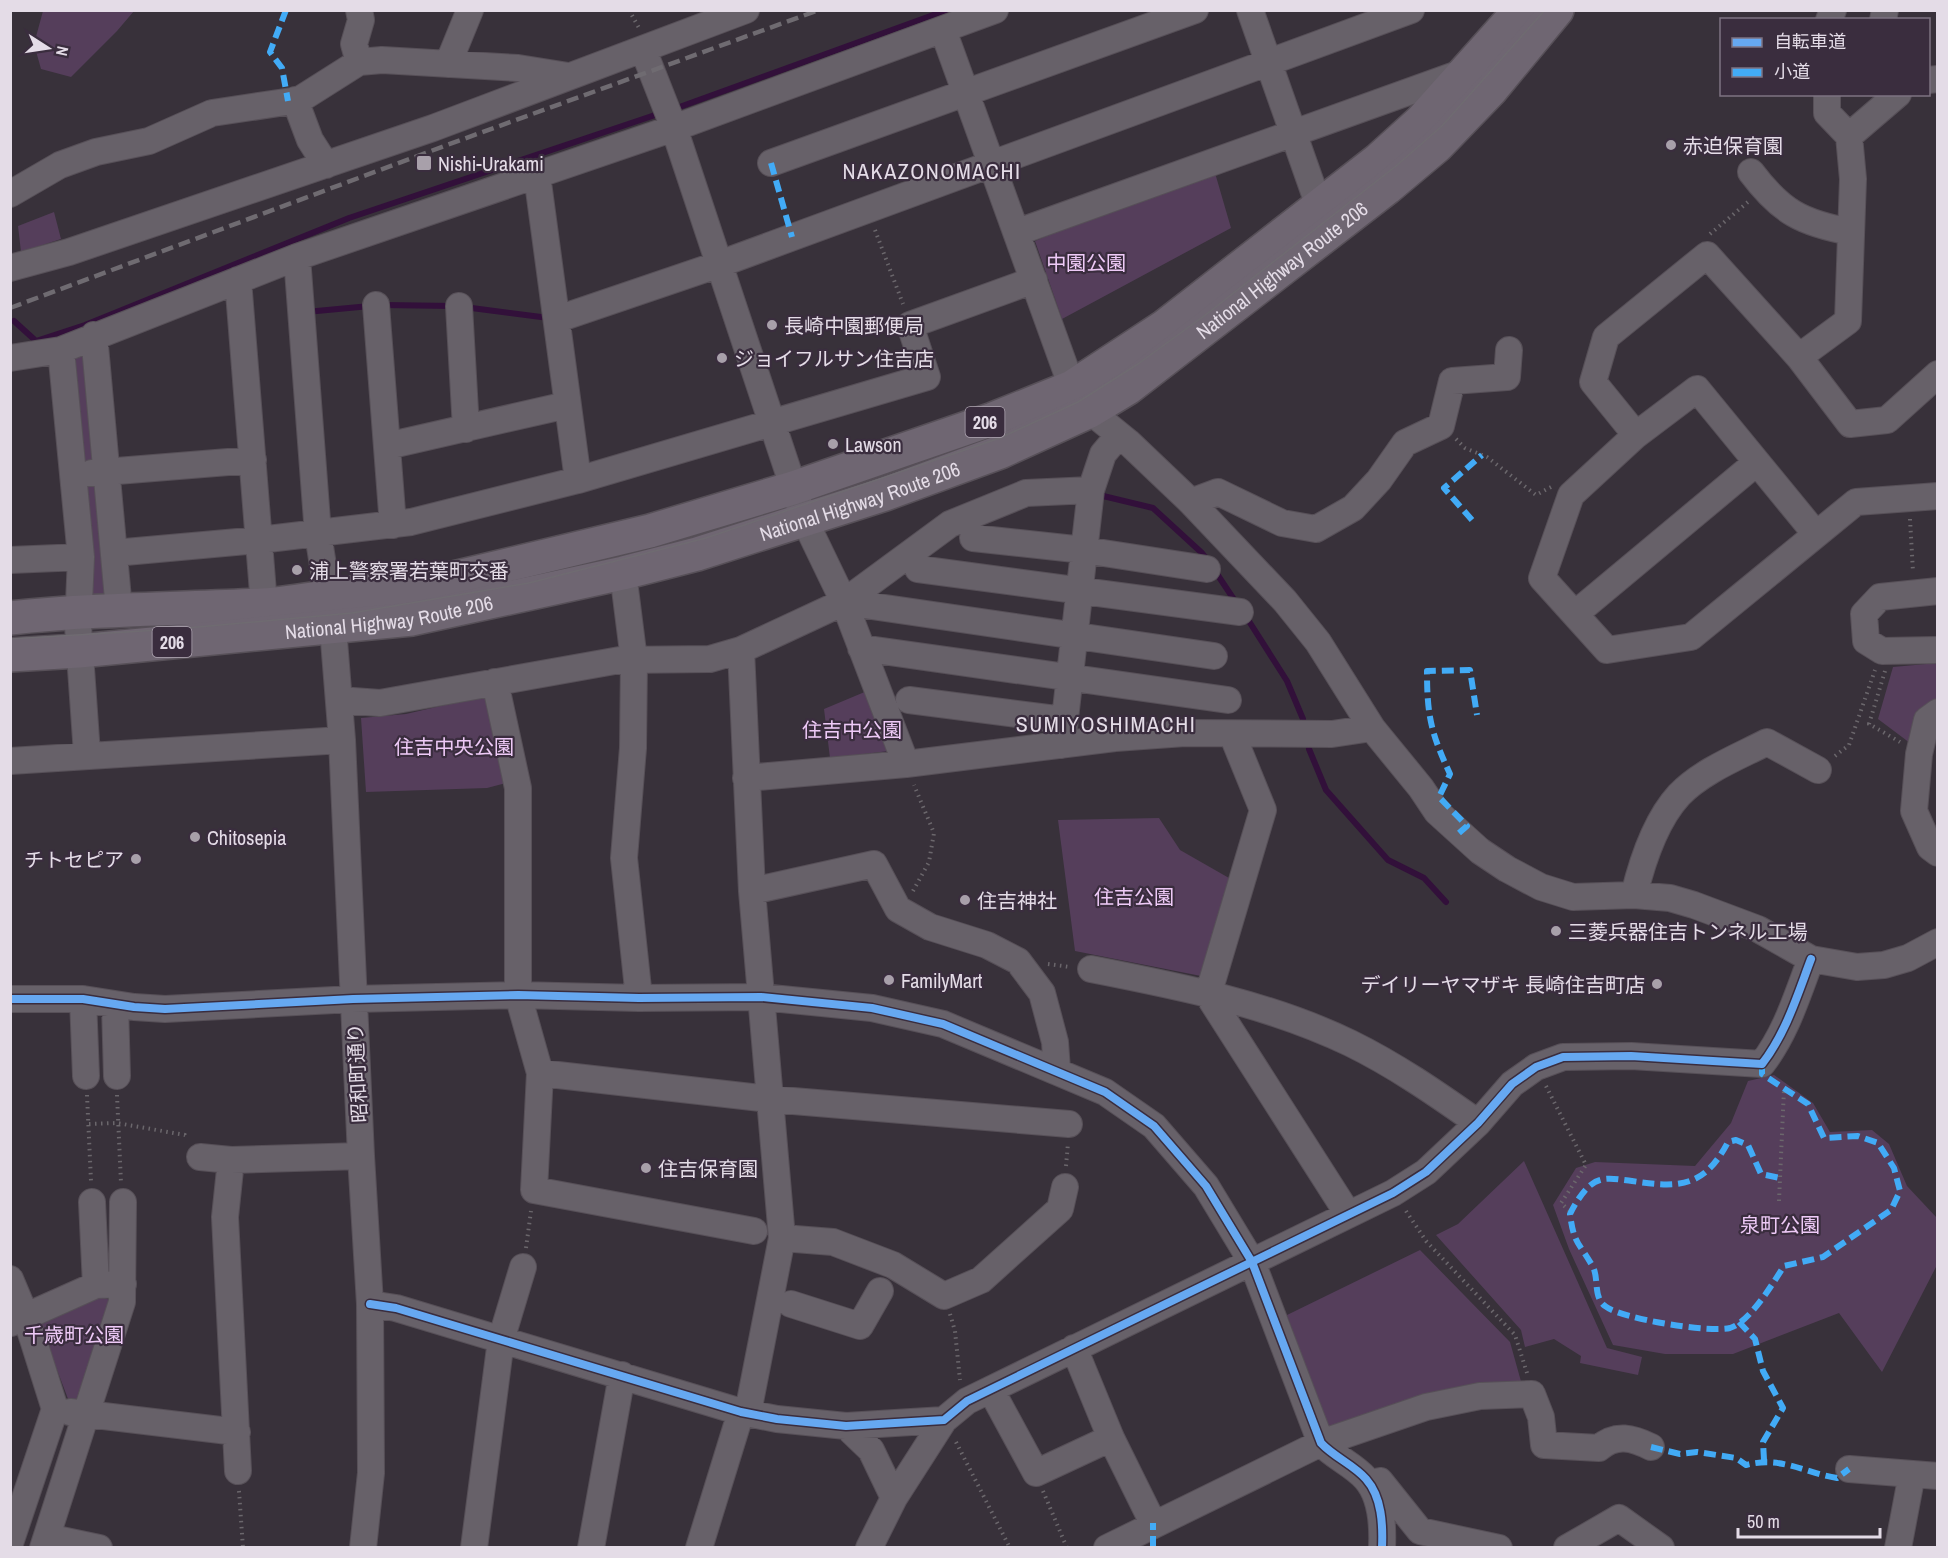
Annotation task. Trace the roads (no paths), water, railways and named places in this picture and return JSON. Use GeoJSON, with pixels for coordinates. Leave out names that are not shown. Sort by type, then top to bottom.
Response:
{"type":"FeatureCollection","features":[{"type":"Feature","properties":{"kind":"highway","name":"National Highway Route 206"},"geometry":{"type":"LineString","coordinates":[[10,618],[78,612],[264,605],[412,619],[623,573],[697,554],[885,494],[1000,452],[1081,399],[1165,326],[1378,160],[1421,121],[1461,73],[1520,10]]}},
{"type":"Feature","properties":{"kind":"highway","name":"National Highway Route 206"},"geometry":{"type":"LineString","coordinates":[[10,655],[79,651],[331,613],[373,589],[407,589],[486,572],[650,531],[793,488],[993,420],[1081,399],[1158,366],[1387,188],[1437,146],[1491,90],[1557,10]]}},
{"type":"Feature","properties":{"kind":"street"},"geometry":{"type":"LineString","coordinates":[[359,10],[361,20],[354,44],[359,62]]}},
{"type":"Feature","properties":{"kind":"street"},"geometry":{"type":"LineString","coordinates":[[448,64],[470,10]]}},
{"type":"Feature","properties":{"kind":"street"},"geometry":{"type":"LineString","coordinates":[[10,358],[61,350],[94,335],[297,257],[674,128],[995,10]]}},
{"type":"Feature","properties":{"kind":"street"},"geometry":{"type":"LineString","coordinates":[[771,163],[1195,10]]}},
{"type":"Feature","properties":{"kind":"street"},"geometry":{"type":"LineString","coordinates":[[1250,10],[1295,132],[1319,206]]}},
{"type":"Feature","properties":{"kind":"street"},"geometry":{"type":"LineString","coordinates":[[558,319],[717,265],[1411,10]]}},
{"type":"Feature","properties":{"kind":"street"},"geometry":{"type":"LineString","coordinates":[[10,268],[69,252],[326,165],[570,77],[739,12]]}},
{"type":"Feature","properties":{"kind":"street"},"geometry":{"type":"LineString","coordinates":[[943,30],[967,92],[990,163],[1081,399],[1191,502],[1285,601],[1318,642],[1372,728],[1421,788],[1437,812],[1480,851],[1541,887],[1573,897],[1634,895],[1670,898],[1758,929],[1811,959],[1857,967],[1884,965],[1908,958],[1938,942]]}},
{"type":"Feature","properties":{"kind":"street"},"geometry":{"type":"LineString","coordinates":[[644,49],[674,128],[717,265],[804,519],[844,602],[906,764]]}},
{"type":"Feature","properties":{"kind":"street"},"geometry":{"type":"LineString","coordinates":[[10,194],[60,165],[96,152],[150,141],[212,113],[295,100],[347,72],[359,62],[382,60],[518,68],[570,77]]}},
{"type":"Feature","properties":{"kind":"street"},"geometry":{"type":"LineString","coordinates":[[1018,232],[1461,73]]}},
{"type":"Feature","properties":{"kind":"street"},"geometry":{"type":"LineString","coordinates":[[1799,357],[1848,321],[1853,179],[1849,136],[1827,113],[1827,96]]}},
{"type":"Feature","properties":{"kind":"street"},"geometry":{"type":"LineString","coordinates":[[1849,136],[1873,105],[1893,96]]}},
{"type":"Feature","properties":{"kind":"street"},"geometry":{"type":"LineString","coordinates":[[295,100],[310,140],[326,165]]}},
{"type":"Feature","properties":{"kind":"street"},"geometry":{"type":"LineString","coordinates":[[537,175],[578,480]]}},
{"type":"Feature","properties":{"kind":"street"},"geometry":{"type":"LineString","coordinates":[[1757,180],[1797,218],[1817,226],[1851,232]]}},
{"type":"Feature","properties":{"kind":"street"},"geometry":{"type":"LineString","coordinates":[[1636,435],[1593,382],[1606,337],[1707,255],[1799,357],[1850,424],[1887,420],[1938,374]]}},
{"type":"Feature","properties":{"kind":"street","name":"昭和町通り"},"geometry":{"type":"LineString","coordinates":[[297,257],[318,534],[331,613],[342,740],[353,999],[370,1304],[371,1473],[363,1548]]}},
{"type":"Feature","properties":{"kind":"street"},"geometry":{"type":"LineString","coordinates":[[238,280],[264,605]]}},
{"type":"Feature","properties":{"kind":"street"},"geometry":{"type":"LineString","coordinates":[[114,553],[393,525],[578,480],[771,424],[927,377],[910,325],[1034,280]]}},
{"type":"Feature","properties":{"kind":"street"},"geometry":{"type":"LineString","coordinates":[[376,305],[393,525]]}},
{"type":"Feature","properties":{"kind":"street"},"geometry":{"type":"LineString","coordinates":[[459,306],[466,429]]}},
{"type":"Feature","properties":{"kind":"street"},"geometry":{"type":"LineString","coordinates":[[94,335],[119,610]]}},
{"type":"Feature","properties":{"kind":"street"},"geometry":{"type":"LineString","coordinates":[[61,350],[81,557],[78,612],[79,651],[87,754]]}},
{"type":"Feature","properties":{"kind":"street"},"geometry":{"type":"LineString","coordinates":[[1191,502],[1218,492],[1282,523],[1316,529],[1353,508],[1378,480],[1405,443],[1441,426],[1452,381],[1507,377],[1509,350]]}},
{"type":"Feature","properties":{"kind":"street"},"geometry":{"type":"LineString","coordinates":[[1815,533],[1697,389],[1636,435],[1570,495],[1542,578],[1607,650],[1691,637],[1815,533],[1856,502],[1938,496]]}},
{"type":"Feature","properties":{"kind":"street"},"geometry":{"type":"LineString","coordinates":[[387,446],[567,405]]}},
{"type":"Feature","properties":{"kind":"street"},"geometry":{"type":"LineString","coordinates":[[1063,733],[1091,490],[1103,454],[1119,435]]}},
{"type":"Feature","properties":{"kind":"street"},"geometry":{"type":"LineString","coordinates":[[73,474],[253,460]]}},
{"type":"Feature","properties":{"kind":"street"},"geometry":{"type":"LineString","coordinates":[[1575,614],[1756,463]]}},
{"type":"Feature","properties":{"kind":"street"},"geometry":{"type":"LineString","coordinates":[[339,700],[380,703],[634,660],[710,659],[741,650],[844,602],[950,524],[1026,493],[1091,490]]}},
{"type":"Feature","properties":{"kind":"street"},"geometry":{"type":"LineString","coordinates":[[974,538],[1084,550],[1207,569]]}},
{"type":"Feature","properties":{"kind":"street"},"geometry":{"type":"LineString","coordinates":[[10,560],[81,557]]}},
{"type":"Feature","properties":{"kind":"street"},"geometry":{"type":"LineString","coordinates":[[918,569],[1240,612]]}},
{"type":"Feature","properties":{"kind":"street"},"geometry":{"type":"LineString","coordinates":[[623,573],[634,660],[633,748],[624,858],[639,998]]}},
{"type":"Feature","properties":{"kind":"street"},"geometry":{"type":"LineString","coordinates":[[1926,592],[1880,597],[1864,614],[1866,641],[1887,651],[1938,650]]}},
{"type":"Feature","properties":{"kind":"street"},"geometry":{"type":"LineString","coordinates":[[844,602],[1214,656]]}},
{"type":"Feature","properties":{"kind":"street"},"geometry":{"type":"LineString","coordinates":[[861,648],[1228,700]]}},
{"type":"Feature","properties":{"kind":"street"},"geometry":{"type":"LineString","coordinates":[[699,1548],[745,1412],[782,1238],[752,891],[741,650]]}},
{"type":"Feature","properties":{"kind":"street"},"geometry":{"type":"LineString","coordinates":[[495,682],[518,788],[518,995],[540,1073],[534,1190],[754,1231]]}},
{"type":"Feature","properties":{"kind":"street"},"geometry":{"type":"LineString","coordinates":[[909,700],[1063,733],[1150,736],[1332,734],[1372,728]]}},
{"type":"Feature","properties":{"kind":"street"},"geometry":{"type":"LineString","coordinates":[[1938,712],[1927,720],[1919,754],[1914,811],[1930,847],[1938,853]]}},
{"type":"Feature","properties":{"kind":"street"},"geometry":{"type":"LineString","coordinates":[[746,778],[906,764],[1063,733]]}},
{"type":"Feature","properties":{"kind":"street"},"geometry":{"type":"LineString","coordinates":[[1232,734],[1263,810],[1208,995],[1348,1214]]}},
{"type":"Feature","properties":{"kind":"street"},"geometry":{"type":"LineString","coordinates":[[10,761],[87,754],[342,740]]}},
{"type":"Feature","properties":{"kind":"street"},"geometry":{"type":"LineString","coordinates":[[1634,895],[1639,872],[1665,814],[1680,794],[1711,771],[1767,742],[1818,770]]}},
{"type":"Feature","properties":{"kind":"street"},"geometry":{"type":"LineString","coordinates":[[752,891],[874,864],[898,909],[930,927],[987,945],[1017,961],[1042,993],[1055,1042],[1058,1070]]}},
{"type":"Feature","properties":{"kind":"street"},"geometry":{"type":"LineString","coordinates":[[869,1548],[894,1498],[944,1420],[967,1401],[1394,1193],[1426,1172],[1478,1123],[1512,1084],[1536,1067],[1563,1057],[1631,1056],[1762,1064],[1775,1047],[1811,959]]}},
{"type":"Feature","properties":{"kind":"street"},"geometry":{"type":"LineString","coordinates":[[1091,969],[1208,995],[1293,1020],[1349,1043],[1419,1082],[1478,1123]]}},
{"type":"Feature","properties":{"kind":"street"},"geometry":{"type":"LineString","coordinates":[[10,999],[83,999],[115,1005],[165,1009],[353,999],[518,995],[639,998],[761,997],[872,1008],[943,1024],[1058,1070],[1105,1092],[1154,1126],[1206,1186],[1252,1262],[1322,1443],[1333,1455],[1366,1479],[1380,1507],[1382,1548]]}},
{"type":"Feature","properties":{"kind":"street"},"geometry":{"type":"LineString","coordinates":[[83,999],[86,1077]]}},
{"type":"Feature","properties":{"kind":"street"},"geometry":{"type":"LineString","coordinates":[[115,1005],[117,1076]]}},
{"type":"Feature","properties":{"kind":"street"},"geometry":{"type":"LineString","coordinates":[[540,1073],[769,1099],[1069,1124]]}},
{"type":"Feature","properties":{"kind":"street"},"geometry":{"type":"LineString","coordinates":[[200,1157],[231,1160],[361,1156]]}},
{"type":"Feature","properties":{"kind":"street"},"geometry":{"type":"LineString","coordinates":[[231,1160],[225,1217],[238,1471]]}},
{"type":"Feature","properties":{"kind":"street"},"geometry":{"type":"LineString","coordinates":[[795,1239],[833,1242],[893,1265],[944,1296],[981,1280],[1060,1209],[1065,1187]]}},
{"type":"Feature","properties":{"kind":"street"},"geometry":{"type":"LineString","coordinates":[[92,1202],[96,1285]]}},
{"type":"Feature","properties":{"kind":"street"},"geometry":{"type":"LineString","coordinates":[[50,1541],[84,1415],[122,1302],[123,1202]]}},
{"type":"Feature","properties":{"kind":"street"},"geometry":{"type":"LineString","coordinates":[[474,1548],[501,1340],[524,1267]]}},
{"type":"Feature","properties":{"kind":"street"},"geometry":{"type":"LineString","coordinates":[[10,1279],[18,1320],[55,1409],[13,1534],[99,1548]]}},
{"type":"Feature","properties":{"kind":"street"},"geometry":{"type":"LineString","coordinates":[[18,1320],[96,1285],[123,1284]]}},
{"type":"Feature","properties":{"kind":"street"},"geometry":{"type":"LineString","coordinates":[[791,1304],[860,1326],[880,1291]]}},
{"type":"Feature","properties":{"kind":"street"},"geometry":{"type":"LineString","coordinates":[[370,1304],[396,1308],[745,1412],[777,1419],[846,1426],[944,1420]]}},
{"type":"Feature","properties":{"kind":"street"},"geometry":{"type":"LineString","coordinates":[[1074,1348],[1111,1438],[1153,1523]]}},
{"type":"Feature","properties":{"kind":"street"},"geometry":{"type":"LineString","coordinates":[[591,1548],[622,1375]]}},
{"type":"Feature","properties":{"kind":"street"},"geometry":{"type":"LineString","coordinates":[[991,1390],[1036,1473],[1111,1438]]}},
{"type":"Feature","properties":{"kind":"street"},"geometry":{"type":"LineString","coordinates":[[1107,1548],[1153,1523],[1322,1443],[1426,1407],[1480,1396],[1532,1394],[1541,1417],[1544,1445],[1599,1448],[1606,1442],[1629,1437],[1651,1447]]}},
{"type":"Feature","properties":{"kind":"street"},"geometry":{"type":"LineString","coordinates":[[55,1409],[84,1415],[237,1432]]}},
{"type":"Feature","properties":{"kind":"street"},"geometry":{"type":"LineString","coordinates":[[846,1426],[871,1450],[894,1498]]}},
{"type":"Feature","properties":{"kind":"street"},"geometry":{"type":"LineString","coordinates":[[1849,1469],[1938,1476]]}},
{"type":"Feature","properties":{"kind":"street"},"geometry":{"type":"LineString","coordinates":[[1898,1548],[1912,1474]]}},
{"type":"Feature","properties":{"kind":"street"},"geometry":{"type":"LineString","coordinates":[[1380,1481],[1420,1531],[1499,1548]]}},
{"type":"Feature","properties":{"kind":"street"},"geometry":{"type":"LineString","coordinates":[[1567,1548],[1619,1518],[1660,1548]]}},
{"type":"Feature","properties":{"kind":"waterway"},"geometry":{"type":"LineString","coordinates":[[674,109],[947,10]]}},
{"type":"Feature","properties":{"kind":"waterway"},"geometry":{"type":"LineString","coordinates":[[14,321],[36,341],[85,325],[349,218],[661,113]]}},
{"type":"Feature","properties":{"kind":"waterway"},"geometry":{"type":"LineString","coordinates":[[383,305],[454,306]]}},
{"type":"Feature","properties":{"kind":"waterway"},"geometry":{"type":"LineString","coordinates":[[306,312],[370,306]]}},
{"type":"Feature","properties":{"kind":"waterway"},"geometry":{"type":"LineString","coordinates":[[464,307],[549,318]]}},
{"type":"Feature","properties":{"kind":"waterway"},"geometry":{"type":"LineString","coordinates":[[1099,495],[1153,508],[1209,562]]}},
{"type":"Feature","properties":{"kind":"waterway"},"geometry":{"type":"LineString","coordinates":[[1215,571],[1237,604]]}},
{"type":"Feature","properties":{"kind":"waterway"},"geometry":{"type":"LineString","coordinates":[[1245,615],[1287,681],[1303,719]]}},
{"type":"Feature","properties":{"kind":"waterway"},"geometry":{"type":"LineString","coordinates":[[1309,749],[1326,790],[1388,860],[1424,878],[1446,902]]}},
{"type":"Feature","properties":{"kind":"tram line"},"geometry":{"type":"LineString","coordinates":[[10,639],[176,629],[352,613],[529,583],[706,538],[1000,438],[1078,402],[1138,364],[1208,313],[1396,166],[1442,126],[1545,10]]}},
{"type":"Feature","properties":{"kind":"railway"},"geometry":{"type":"LineString","coordinates":[[10,308],[447,145],[819,10]]}},
{"type":"Feature","properties":{"kind":"place","name":"赤迫保育園"},"geometry":{"type":"Point","coordinates":[1671,145]}},
{"type":"Feature","properties":{"kind":"place","name":"Nishi-Urakami"},"geometry":{"type":"Point","coordinates":[424,163]}},
{"type":"Feature","properties":{"kind":"place","name":"長崎中園郵便局"},"geometry":{"type":"Point","coordinates":[772,325]}},
{"type":"Feature","properties":{"kind":"place","name":"ジョイフルサン住吉店"},"geometry":{"type":"Point","coordinates":[722,358]}},
{"type":"Feature","properties":{"kind":"place","name":"Lawson"},"geometry":{"type":"Point","coordinates":[833,444]}},
{"type":"Feature","properties":{"kind":"place","name":"浦上警察署若葉町交番"},"geometry":{"type":"Point","coordinates":[297,570]}},
{"type":"Feature","properties":{"kind":"place","name":"Chitosepia"},"geometry":{"type":"Point","coordinates":[195,837]}},
{"type":"Feature","properties":{"kind":"place","name":"チトセピア"},"geometry":{"type":"Point","coordinates":[136,859]}},
{"type":"Feature","properties":{"kind":"place","name":"住吉神社"},"geometry":{"type":"Point","coordinates":[965,900]}},
{"type":"Feature","properties":{"kind":"place","name":"三菱兵器住吉トンネル工場"},"geometry":{"type":"Point","coordinates":[1556,931]}},
{"type":"Feature","properties":{"kind":"place","name":"FamilyMart"},"geometry":{"type":"Point","coordinates":[889,980]}},
{"type":"Feature","properties":{"kind":"place","name":"デイリーヤマザキ 長崎住吉町店"},"geometry":{"type":"Point","coordinates":[1657,984]}},
{"type":"Feature","properties":{"kind":"place","name":"住吉保育園"},"geometry":{"type":"Point","coordinates":[646,1168]}},
{"type":"Feature","properties":{"kind":"district","name":"NAKAZONOMACHI"},"geometry":{"type":"Point","coordinates":[932,171]}},
{"type":"Feature","properties":{"kind":"district","name":"SUMIYOSHIMACHI"},"geometry":{"type":"Point","coordinates":[1106,724]}},
{"type":"Feature","properties":{"kind":"park label","name":"中園公園"},"geometry":{"type":"Point","coordinates":[1086,262]}},
{"type":"Feature","properties":{"kind":"park label","name":"住吉中公園"},"geometry":{"type":"Point","coordinates":[852,729]}},
{"type":"Feature","properties":{"kind":"park label","name":"住吉中央公園"},"geometry":{"type":"Point","coordinates":[454,746]}},
{"type":"Feature","properties":{"kind":"park label","name":"住吉公園"},"geometry":{"type":"Point","coordinates":[1134,896]}},
{"type":"Feature","properties":{"kind":"park label","name":"泉町公園"},"geometry":{"type":"Point","coordinates":[1780,1224]}},
{"type":"Feature","properties":{"kind":"park label","name":"千歳町公園"},"geometry":{"type":"Point","coordinates":[74,1334]}}]}
